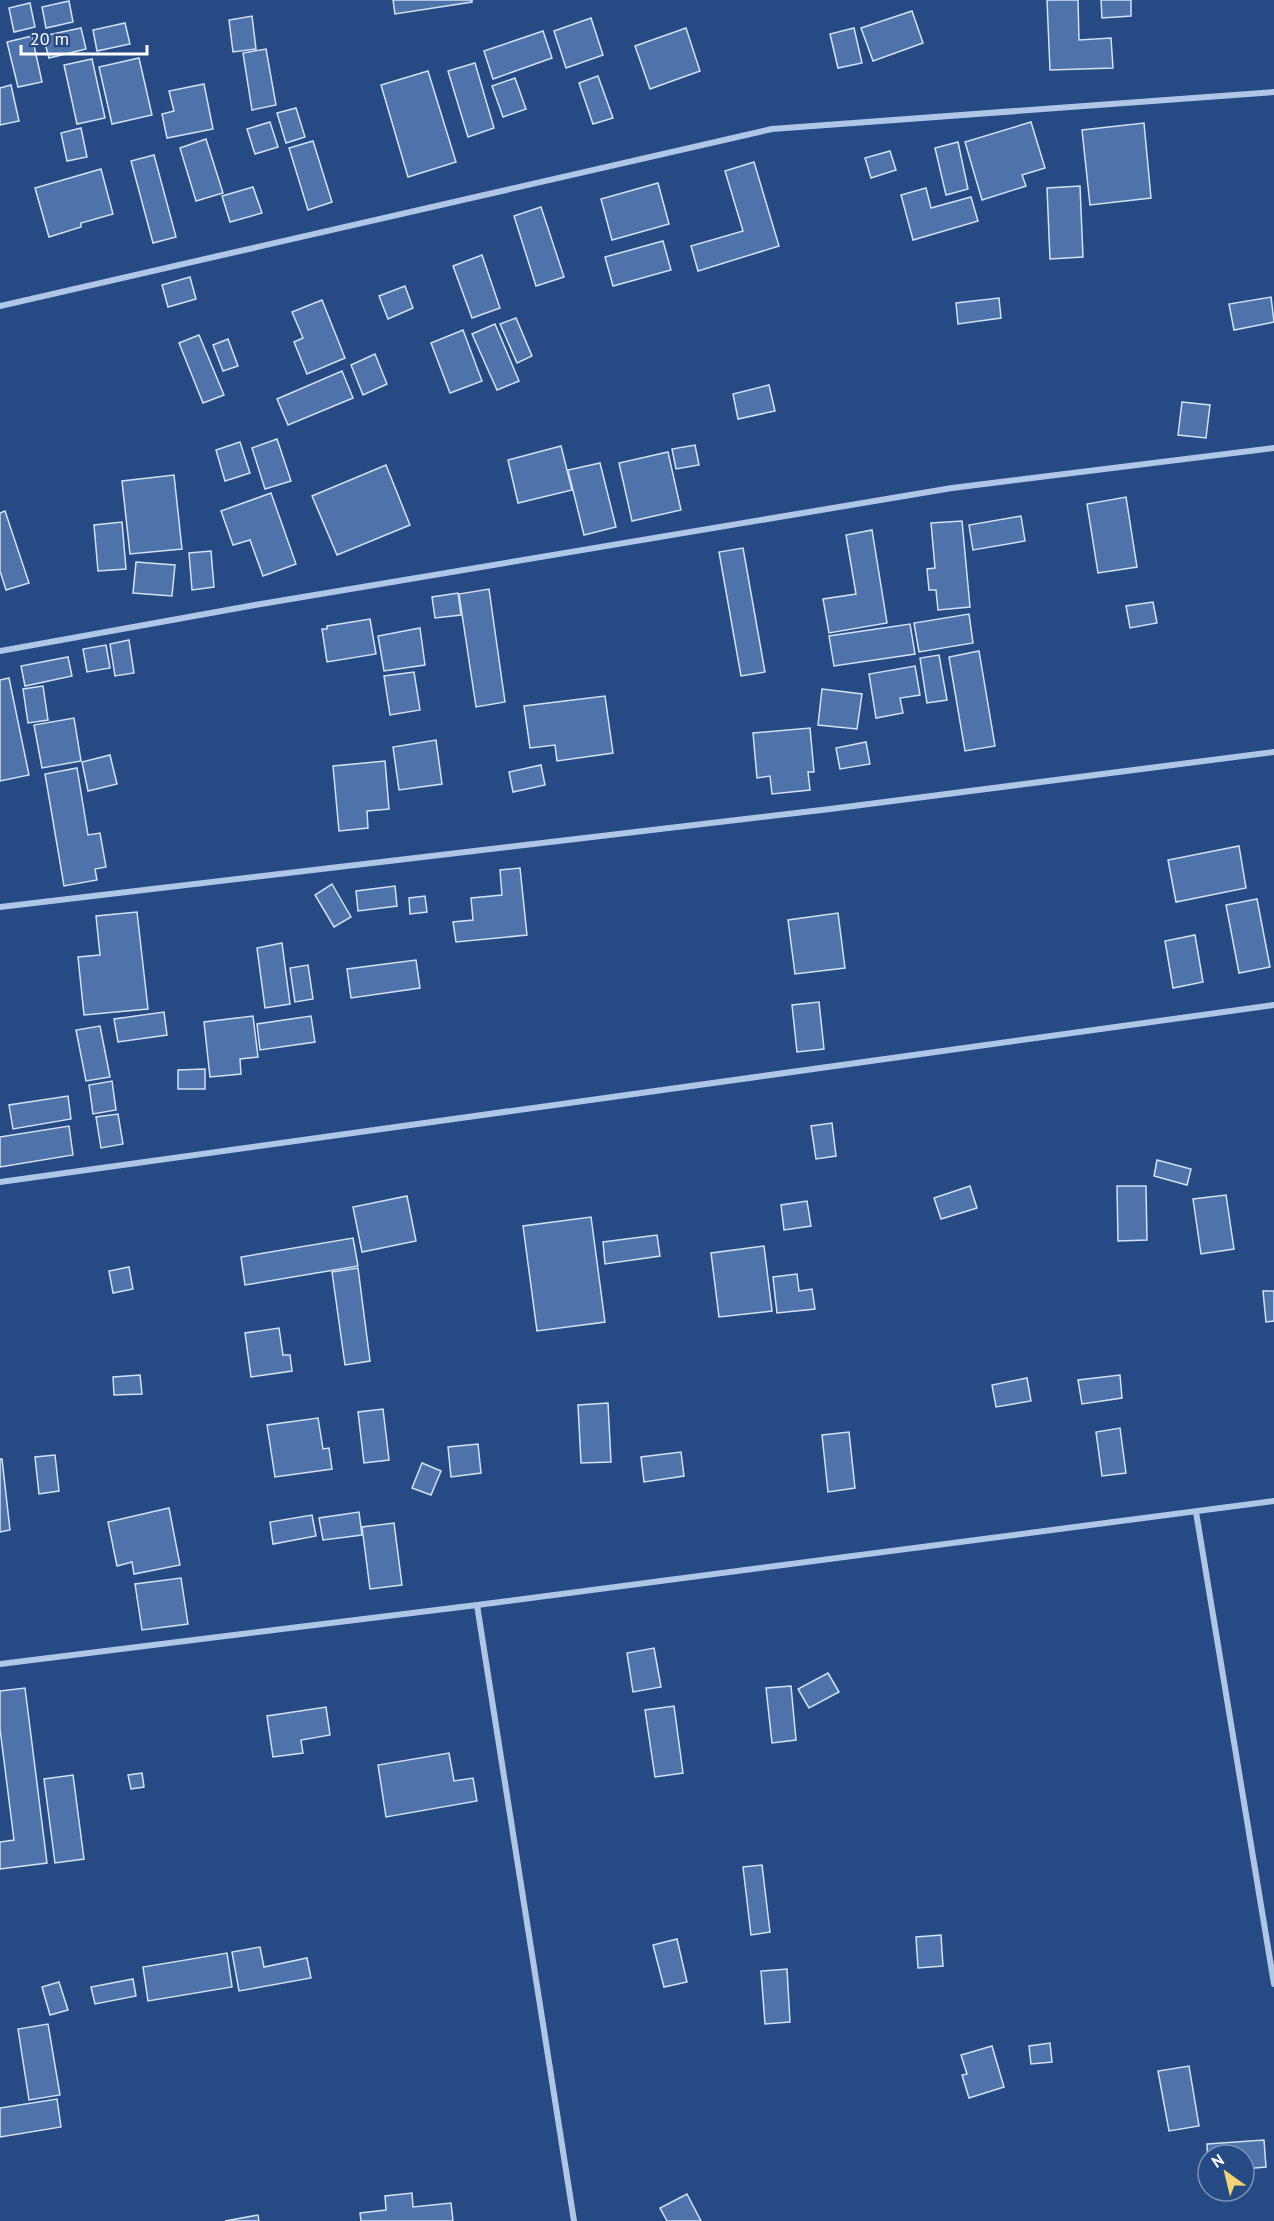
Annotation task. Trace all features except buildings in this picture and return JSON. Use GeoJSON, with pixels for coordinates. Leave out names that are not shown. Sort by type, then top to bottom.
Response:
{"type":"FeatureCollection","features":[{"type":"Feature","properties":{"kind":"street"},"geometry":{"type":"LineString","coordinates":[[0,306],[772,129],[1274,92]]}},
{"type":"Feature","properties":{"kind":"street"},"geometry":{"type":"LineString","coordinates":[[0,651],[255,605],[952,488],[1274,448]]}},
{"type":"Feature","properties":{"kind":"street"},"geometry":{"type":"LineString","coordinates":[[0,907],[819,810],[1274,752]]}},
{"type":"Feature","properties":{"kind":"street"},"geometry":{"type":"LineString","coordinates":[[0,1182],[1274,1005]]}},
{"type":"Feature","properties":{"kind":"street"},"geometry":{"type":"LineString","coordinates":[[0,1664],[477,1605],[1274,1501]]}},
{"type":"Feature","properties":{"kind":"street"},"geometry":{"type":"LineString","coordinates":[[1196,1512],[1274,1984]]}},
{"type":"Feature","properties":{"kind":"street"},"geometry":{"type":"LineString","coordinates":[[477,1605],[574,2221]]}}]}
